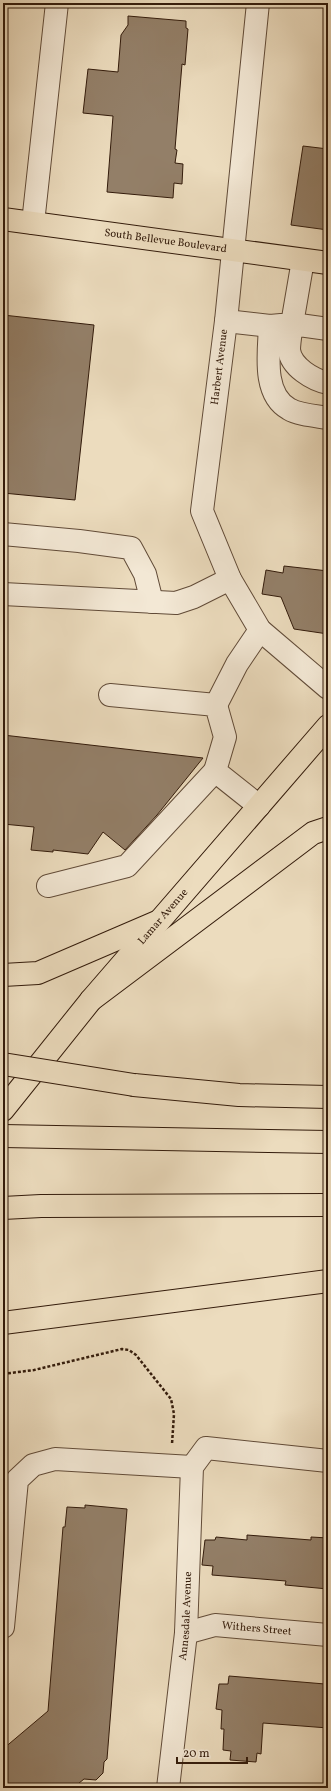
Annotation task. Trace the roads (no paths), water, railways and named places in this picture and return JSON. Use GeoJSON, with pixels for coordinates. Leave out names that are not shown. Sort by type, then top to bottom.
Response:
{"type":"FeatureCollection","features":[{"type":"Feature","properties":{"kind":"main road","name":"South Bellevue Boulevard"},"geometry":{"type":"LineString","coordinates":[[3,219],[328,263]]}},
{"type":"Feature","properties":{"kind":"main road","name":"Lamar Avenue"},"geometry":{"type":"LineString","coordinates":[[3,1110],[91,1000],[328,726]]}},
{"type":"Feature","properties":{"kind":"main road"},"geometry":{"type":"LineString","coordinates":[[91,1000],[313,833],[328,828]]}},
{"type":"Feature","properties":{"kind":"main road"},"geometry":{"type":"LineString","coordinates":[[3,975],[38,973],[159,921]]}},
{"type":"Feature","properties":{"kind":"main road"},"geometry":{"type":"LineString","coordinates":[[3,1064],[134,1086],[239,1095],[328,1097]]}},
{"type":"Feature","properties":{"kind":"main road"},"geometry":{"type":"LineString","coordinates":[[3,1122],[36,1137]]}},
{"type":"Feature","properties":{"kind":"main road"},"geometry":{"type":"LineString","coordinates":[[3,1136],[328,1142]]}},
{"type":"Feature","properties":{"kind":"main road"},"geometry":{"type":"LineString","coordinates":[[3,1203],[40,1206]]}},
{"type":"Feature","properties":{"kind":"main road"},"geometry":{"type":"LineString","coordinates":[[3,1208],[40,1206],[328,1205]]}},
{"type":"Feature","properties":{"kind":"main road"},"geometry":{"type":"LineString","coordinates":[[3,1323],[328,1281]]}},
{"type":"Feature","properties":{"kind":"street"},"geometry":{"type":"LineString","coordinates":[[33,223],[57,3]]}},
{"type":"Feature","properties":{"kind":"street","name":"Harbert Avenue"},"geometry":{"type":"LineString","coordinates":[[258,3],[226,321],[202,511],[230,579],[260,630],[328,688]]}},
{"type":"Feature","properties":{"kind":"street"},"geometry":{"type":"LineString","coordinates":[[303,260],[289,351],[298,368],[317,381],[328,383]]}},
{"type":"Feature","properties":{"kind":"street"},"geometry":{"type":"LineString","coordinates":[[226,321],[270,326],[292,324],[328,328]]}},
{"type":"Feature","properties":{"kind":"street"},"geometry":{"type":"LineString","coordinates":[[270,326],[269,373],[275,398],[289,409],[328,418]]}},
{"type":"Feature","properties":{"kind":"street"},"geometry":{"type":"LineString","coordinates":[[3,534],[79,540],[130,548],[145,574],[152,602]]}},
{"type":"Feature","properties":{"kind":"street"},"geometry":{"type":"LineString","coordinates":[[3,594],[176,603],[194,597],[230,579]]}},
{"type":"Feature","properties":{"kind":"street"},"geometry":{"type":"LineString","coordinates":[[48,886],[127,866],[215,772],[225,737],[216,705],[237,664],[260,630]]}},
{"type":"Feature","properties":{"kind":"street"},"geometry":{"type":"LineString","coordinates":[[110,695],[216,705]]}},
{"type":"Feature","properties":{"kind":"street"},"geometry":{"type":"LineString","coordinates":[[215,772],[259,806]]}},
{"type":"Feature","properties":{"kind":"street"},"geometry":{"type":"LineString","coordinates":[[3,1627],[17,1480],[33,1465],[55,1459],[192,1468],[206,1448],[328,1461]]}},
{"type":"Feature","properties":{"kind":"street","name":"Annesdale Avenue"},"geometry":{"type":"LineString","coordinates":[[168,1788],[186,1633],[192,1468]]}},
{"type":"Feature","properties":{"kind":"street","name":"Withers Street"},"geometry":{"type":"LineString","coordinates":[[186,1633],[215,1625],[328,1635]]}}]}
